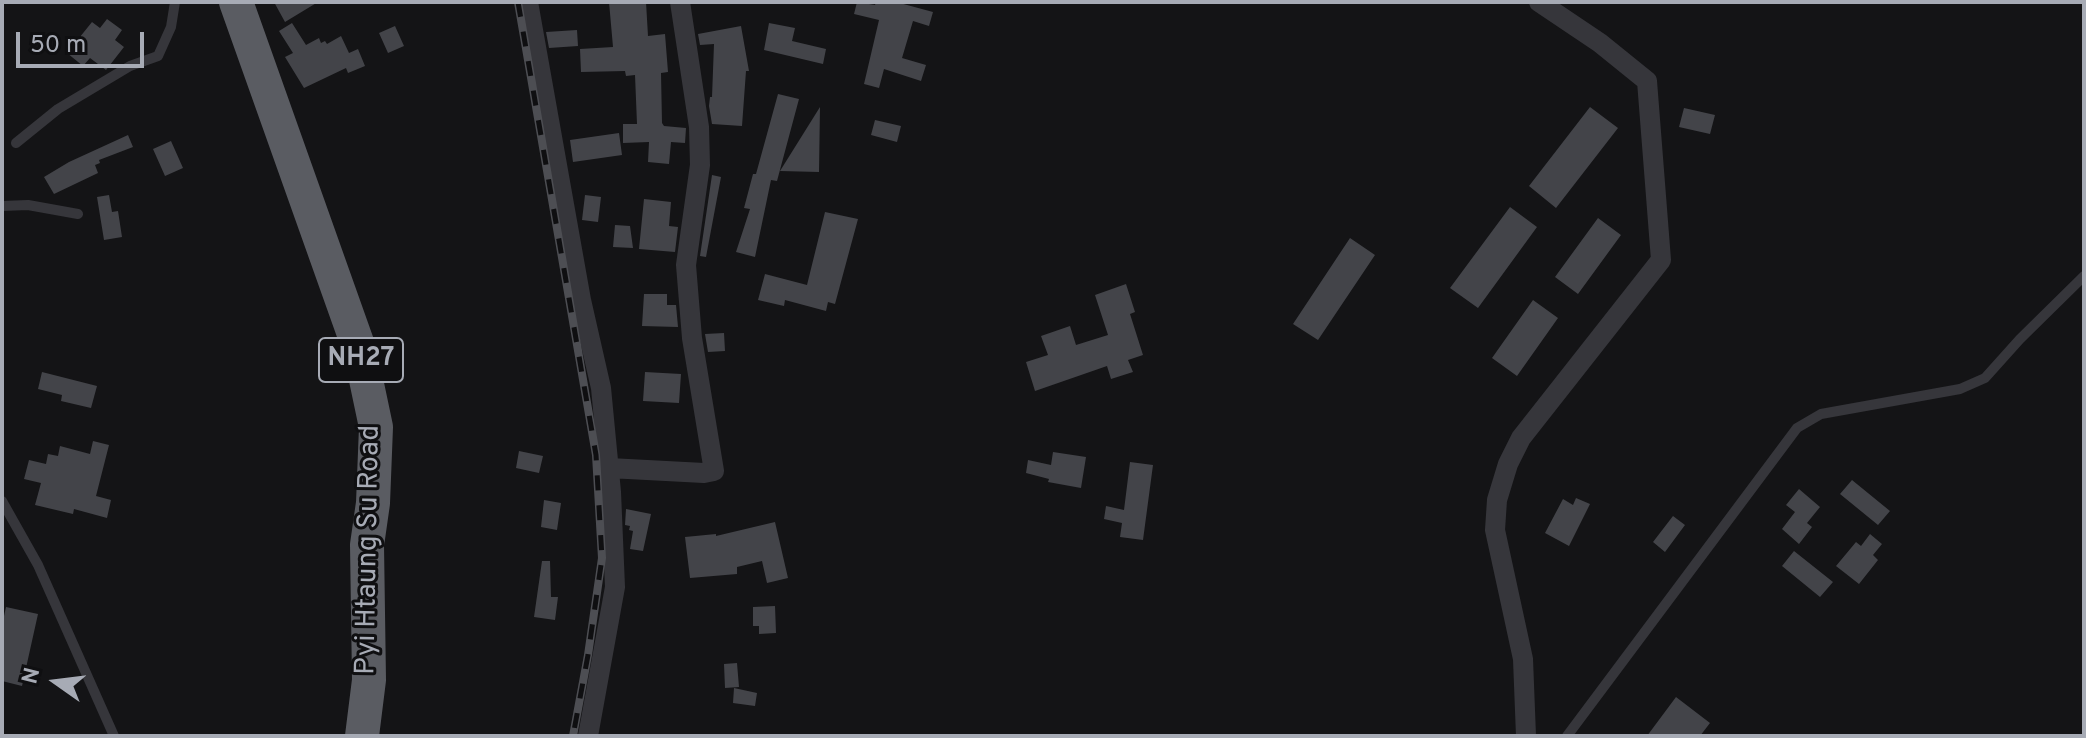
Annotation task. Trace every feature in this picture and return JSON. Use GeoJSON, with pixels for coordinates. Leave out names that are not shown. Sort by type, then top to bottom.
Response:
{"type":"FeatureCollection","features":[{"type":"Feature","properties":{"kind":"highway","name":"Pyi Htaung Su Road"},"geometry":{"type":"LineString","coordinates":[[236,2],[360,351],[376,427],[373,503],[367,545],[369,680],[362,736]]}},
{"type":"Feature","properties":{"kind":"street"},"geometry":{"type":"LineString","coordinates":[[528,2],[581,300],[601,388],[609,468],[615,587],[588,736]]}},
{"type":"Feature","properties":{"kind":"street"},"geometry":{"type":"LineString","coordinates":[[609,468],[714,471],[692,338],[686,265],[700,165],[699,127],[680,2]]}},
{"type":"Feature","properties":{"kind":"street"},"geometry":{"type":"LineString","coordinates":[[1526,736],[1523,659],[1495,530],[1497,500],[1508,464],[1521,438],[1661,260],[1647,81],[1600,43],[1539,2]]}},
{"type":"Feature","properties":{"kind":"lane"},"geometry":{"type":"LineString","coordinates":[[16,143],[58,109],[130,66],[158,56],[171,27],[175,2]]}},
{"type":"Feature","properties":{"kind":"lane"},"geometry":{"type":"LineString","coordinates":[[2,206],[28,205],[78,214]]}},
{"type":"Feature","properties":{"kind":"lane"},"geometry":{"type":"LineString","coordinates":[[1567,736],[1797,428],[1821,414],[1960,389],[1985,378],[2084,276]]}},
{"type":"Feature","properties":{"kind":"lane"},"geometry":{"type":"LineString","coordinates":[[2,501],[38,565],[114,736]]}},
{"type":"Feature","properties":{"kind":"building"},"geometry":{"type":"Polygon","coordinates":[[[274,2],[318,2],[285,22],[274,2]]]}},
{"type":"Feature","properties":{"kind":"building"},"geometry":{"type":"Polygon","coordinates":[[[609,2],[646,2],[648,36],[665,34],[668,72],[661,73],[662,123],[664,126],[686,128],[685,143],[671,142],[669,164],[648,162],[649,142],[623,143],[623,124],[637,124],[635,75],[626,76],[625,71],[581,72],[580,49],[613,47],[609,2]]]}},
{"type":"Feature","properties":{"kind":"building"},"geometry":{"type":"Polygon","coordinates":[[[857,2],[875,5],[876,2],[896,2],[933,12],[929,26],[913,21],[902,58],[926,65],[921,81],[884,69],[879,88],[864,84],[879,20],[854,14],[857,2]]]}},
{"type":"Feature","properties":{"kind":"building"},"geometry":{"type":"Polygon","coordinates":[[[107,19],[122,30],[115,40],[124,47],[106,70],[90,58],[83,66],[67,53],[92,22],[100,28],[107,19]]]}},
{"type":"Feature","properties":{"kind":"building"},"geometry":{"type":"Polygon","coordinates":[[[292,23],[306,45],[319,38],[321,43],[325,41],[327,44],[341,36],[349,53],[358,49],[365,66],[348,73],[346,68],[304,88],[285,57],[293,53],[279,31],[292,23]]]}},
{"type":"Feature","properties":{"kind":"building"},"geometry":{"type":"Polygon","coordinates":[[[769,23],[795,28],[792,41],[826,49],[823,64],[764,50],[769,23]]]}},
{"type":"Feature","properties":{"kind":"building"},"geometry":{"type":"Polygon","coordinates":[[[395,26],[404,46],[388,53],[379,33],[395,26]]]}},
{"type":"Feature","properties":{"kind":"building"},"geometry":{"type":"Polygon","coordinates":[[[741,26],[749,71],[746,71],[742,126],[712,124],[709,106],[714,44],[700,45],[698,34],[741,26]]]}},
{"type":"Feature","properties":{"kind":"building"},"geometry":{"type":"Polygon","coordinates":[[[577,30],[578,46],[549,48],[546,32],[577,30]]]}},
{"type":"Feature","properties":{"kind":"building"},"geometry":{"type":"Polygon","coordinates":[[[778,94],[799,99],[777,181],[771,180],[755,257],[736,252],[750,209],[744,208],[753,174],[756,174],[778,94]]]}},
{"type":"Feature","properties":{"kind":"building"},"geometry":{"type":"Polygon","coordinates":[[[820,107],[819,172],[780,171],[820,107]]]}},
{"type":"Feature","properties":{"kind":"building"},"geometry":{"type":"Polygon","coordinates":[[[1590,107],[1618,128],[1556,208],[1529,186],[1590,107]]]}},
{"type":"Feature","properties":{"kind":"building"},"geometry":{"type":"Polygon","coordinates":[[[1684,108],[1715,115],[1710,134],[1679,127],[1684,108]]]}},
{"type":"Feature","properties":{"kind":"building"},"geometry":{"type":"Polygon","coordinates":[[[875,120],[901,126],[897,142],[871,135],[875,120]]]}},
{"type":"Feature","properties":{"kind":"building"},"geometry":{"type":"Polygon","coordinates":[[[619,133],[622,155],[573,162],[570,140],[619,133]]]}},
{"type":"Feature","properties":{"kind":"building"},"geometry":{"type":"Polygon","coordinates":[[[128,135],[133,147],[99,160],[100,163],[95,165],[98,173],[54,194],[44,177],[128,135]]]}},
{"type":"Feature","properties":{"kind":"building"},"geometry":{"type":"Polygon","coordinates":[[[171,141],[183,168],[165,176],[153,149],[171,141]]]}},
{"type":"Feature","properties":{"kind":"building"},"geometry":{"type":"Polygon","coordinates":[[[712,175],[721,177],[706,257],[700,256],[712,175]]]}},
{"type":"Feature","properties":{"kind":"building"},"geometry":{"type":"Polygon","coordinates":[[[109,195],[112,212],[118,211],[122,237],[104,240],[97,197],[109,195]]]}},
{"type":"Feature","properties":{"kind":"building"},"geometry":{"type":"Polygon","coordinates":[[[585,195],[601,197],[598,222],[582,220],[585,195]]]}},
{"type":"Feature","properties":{"kind":"building"},"geometry":{"type":"Polygon","coordinates":[[[644,199],[671,202],[669,226],[678,227],[675,252],[639,249],[644,199]]]}},
{"type":"Feature","properties":{"kind":"building"},"geometry":{"type":"Polygon","coordinates":[[[1510,207],[1537,227],[1478,308],[1450,288],[1510,207]]]}},
{"type":"Feature","properties":{"kind":"building"},"geometry":{"type":"Polygon","coordinates":[[[825,212],[858,219],[835,304],[828,302],[826,311],[785,300],[784,306],[758,300],[765,274],[807,285],[825,212]]]}},
{"type":"Feature","properties":{"kind":"building"},"geometry":{"type":"Polygon","coordinates":[[[1598,218],[1621,235],[1578,294],[1555,277],[1598,218]]]}},
{"type":"Feature","properties":{"kind":"building"},"geometry":{"type":"Polygon","coordinates":[[[615,225],[630,226],[633,248],[613,247],[615,225]]]}},
{"type":"Feature","properties":{"kind":"building"},"geometry":{"type":"Polygon","coordinates":[[[1350,238],[1375,255],[1318,340],[1293,324],[1350,238]]]}},
{"type":"Feature","properties":{"kind":"building"},"geometry":{"type":"Polygon","coordinates":[[[1126,284],[1135,312],[1130,314],[1143,355],[1128,360],[1133,372],[1111,379],[1107,366],[1035,391],[1026,362],[1048,355],[1041,336],[1070,326],[1076,345],[1108,335],[1095,295],[1126,284]]]}},
{"type":"Feature","properties":{"kind":"building"},"geometry":{"type":"Polygon","coordinates":[[[644,294],[667,294],[667,305],[676,305],[678,327],[642,326],[644,294]]]}},
{"type":"Feature","properties":{"kind":"building"},"geometry":{"type":"Polygon","coordinates":[[[1533,300],[1558,318],[1517,376],[1492,358],[1533,300]]]}},
{"type":"Feature","properties":{"kind":"building"},"geometry":{"type":"Polygon","coordinates":[[[724,333],[725,351],[708,352],[705,334],[724,333]]]}},
{"type":"Feature","properties":{"kind":"building"},"geometry":{"type":"Polygon","coordinates":[[[42,372],[97,386],[91,408],[61,401],[62,395],[38,389],[42,372]]]}},
{"type":"Feature","properties":{"kind":"building"},"geometry":{"type":"Polygon","coordinates":[[[645,372],[681,374],[679,403],[643,401],[645,372]]]}},
{"type":"Feature","properties":{"kind":"building"},"geometry":{"type":"Polygon","coordinates":[[[93,441],[109,445],[96,496],[111,500],[107,518],[74,509],[73,514],[35,505],[41,483],[24,479],[29,460],[46,464],[48,454],[58,456],[60,446],[90,454],[93,441]]]}},
{"type":"Feature","properties":{"kind":"building"},"geometry":{"type":"Polygon","coordinates":[[[519,451],[543,456],[539,473],[516,468],[519,451]]]}},
{"type":"Feature","properties":{"kind":"building"},"geometry":{"type":"Polygon","coordinates":[[[1053,452],[1086,457],[1081,488],[1048,482],[1049,479],[1026,473],[1028,460],[1051,465],[1053,452]]]}},
{"type":"Feature","properties":{"kind":"building"},"geometry":{"type":"Polygon","coordinates":[[[1130,462],[1153,465],[1143,540],[1120,537],[1122,523],[1104,519],[1106,506],[1124,510],[1130,462]]]}},
{"type":"Feature","properties":{"kind":"building"},"geometry":{"type":"Polygon","coordinates":[[[1852,480],[1890,511],[1878,525],[1840,494],[1852,480]]]}},
{"type":"Feature","properties":{"kind":"building"},"geometry":{"type":"Polygon","coordinates":[[[1799,489],[1820,507],[1807,523],[1812,527],[1799,544],[1782,529],[1795,512],[1786,505],[1799,489]]]}},
{"type":"Feature","properties":{"kind":"building"},"geometry":{"type":"Polygon","coordinates":[[[1576,498],[1590,504],[1569,546],[1545,533],[1563,499],[1573,505],[1576,498]]]}},
{"type":"Feature","properties":{"kind":"building"},"geometry":{"type":"Polygon","coordinates":[[[544,500],[561,503],[557,530],[541,527],[544,500]]]}},
{"type":"Feature","properties":{"kind":"building"},"geometry":{"type":"Polygon","coordinates":[[[626,509],[651,514],[643,551],[630,549],[633,531],[625,525],[626,509]]]}},
{"type":"Feature","properties":{"kind":"building"},"geometry":{"type":"Polygon","coordinates":[[[1673,516],[1685,525],[1665,552],[1653,542],[1673,516]]]}},
{"type":"Feature","properties":{"kind":"building"},"geometry":{"type":"Polygon","coordinates":[[[775,522],[788,578],[767,583],[762,561],[737,567],[737,574],[690,578],[685,537],[716,536],[775,522]]]}},
{"type":"Feature","properties":{"kind":"building"},"geometry":{"type":"Polygon","coordinates":[[[1870,534],[1882,544],[1873,555],[1878,560],[1859,584],[1836,566],[1856,542],[1861,546],[1870,534]]]}},
{"type":"Feature","properties":{"kind":"building"},"geometry":{"type":"Polygon","coordinates":[[[1794,551],[1833,582],[1820,597],[1782,566],[1794,551]]]}},
{"type":"Feature","properties":{"kind":"building"},"geometry":{"type":"Polygon","coordinates":[[[542,561],[550,561],[551,597],[558,597],[555,620],[534,617],[542,561]]]}},
{"type":"Feature","properties":{"kind":"building"},"geometry":{"type":"Polygon","coordinates":[[[775,606],[776,633],[759,634],[759,626],[753,626],[753,607],[775,606]]]}},
{"type":"Feature","properties":{"kind":"building"},"geometry":{"type":"Polygon","coordinates":[[[6,607],[38,614],[22,686],[2,681],[2,625],[6,607]]]}},
{"type":"Feature","properties":{"kind":"building"},"geometry":{"type":"Polygon","coordinates":[[[737,663],[739,687],[725,688],[724,664],[737,663]]]}},
{"type":"Feature","properties":{"kind":"building"},"geometry":{"type":"Polygon","coordinates":[[[734,688],[757,693],[755,706],[733,703],[734,688]]]}},
{"type":"Feature","properties":{"kind":"building"},"geometry":{"type":"Polygon","coordinates":[[[1676,697],[1710,723],[1700,736],[1647,736],[1676,697]]]}},
{"type":"Feature","properties":{"kind":"railway"},"geometry":{"type":"LineString","coordinates":[[518,2],[596,455],[602,558],[573,736]]}}]}
